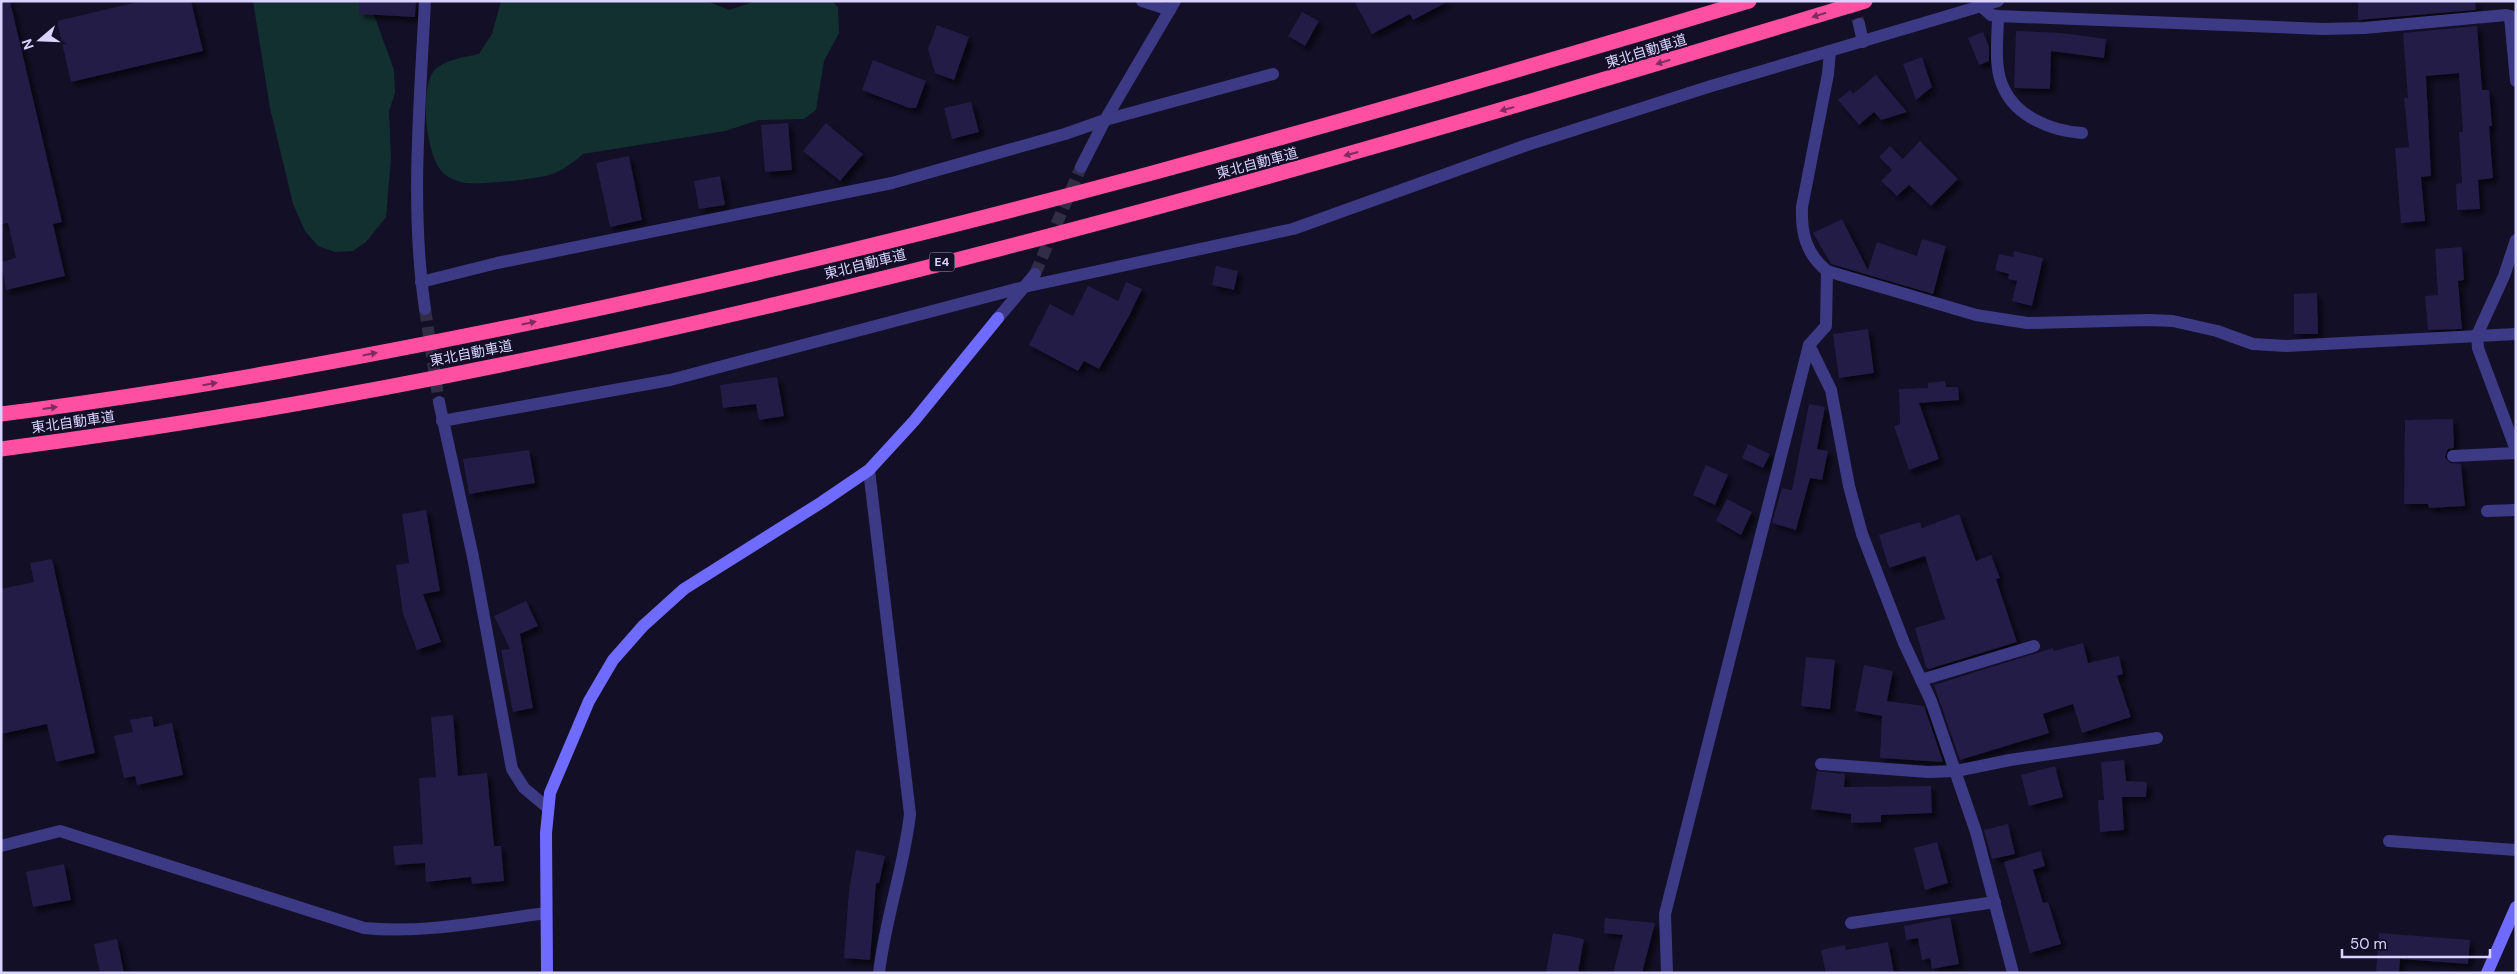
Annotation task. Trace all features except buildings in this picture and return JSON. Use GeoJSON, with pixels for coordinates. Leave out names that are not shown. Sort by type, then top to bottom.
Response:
{"type":"FeatureCollection","features":[{"type":"Feature","properties":{"kind":"highway","name":"東北自動車道"},"geometry":{"type":"LineString","coordinates":[[1,414],[210,385],[452,339],[635,301],[888,242],[1228,152],[1562,58],[1749,1]]}},
{"type":"Feature","properties":{"kind":"highway","name":"東北自動車道"},"geometry":{"type":"LineString","coordinates":[[1,449],[215,418],[455,373],[635,336],[883,277],[1078,228],[1385,145],[1865,1]]}},
{"type":"Feature","properties":{"kind":"street"},"geometry":{"type":"LineString","coordinates":[[425,1],[416,200],[421,282],[426,309]]}},
{"type":"Feature","properties":{"kind":"street"},"geometry":{"type":"LineString","coordinates":[[1081,167],[1105,120],[1172,6],[1142,1]]}},
{"type":"Feature","properties":{"kind":"street"},"geometry":{"type":"LineString","coordinates":[[442,421],[670,380],[1024,287],[1293,229],[1527,145],[1998,1]]}},
{"type":"Feature","properties":{"kind":"street"},"geometry":{"type":"LineString","coordinates":[[1981,6],[1991,15],[1998,16],[2323,29],[2513,17],[2516,81]]}},
{"type":"Feature","properties":{"kind":"street"},"geometry":{"type":"LineString","coordinates":[[1998,16],[1998,62],[2003,88],[2016,106],[2040,123],[2070,132],[2082,133]]}},
{"type":"Feature","properties":{"kind":"street"},"geometry":{"type":"LineString","coordinates":[[1859,24],[1863,42]]}},
{"type":"Feature","properties":{"kind":"street"},"geometry":{"type":"LineString","coordinates":[[1830,51],[1828,74],[1802,207],[1801,228],[1812,257],[1827,271],[1970,314],[2027,324],[2173,321],[2217,331],[2253,344],[2286,346],[2516,334]]}},
{"type":"Feature","properties":{"kind":"street"},"geometry":{"type":"LineString","coordinates":[[421,282],[497,263],[892,183],[1066,134],[1105,120],[1273,74]]}},
{"type":"Feature","properties":{"kind":"street"},"geometry":{"type":"LineString","coordinates":[[2453,456],[2516,451],[2478,348],[2477,335],[2504,276],[2516,240]]}},
{"type":"Feature","properties":{"kind":"street"},"geometry":{"type":"LineString","coordinates":[[1666,973],[1665,914],[1808,345],[1826,326],[1827,271]]}},
{"type":"Feature","properties":{"kind":"street"},"geometry":{"type":"LineString","coordinates":[[546,973],[546,833],[550,793],[589,700],[613,660],[643,626],[684,589],[869,470],[914,420],[1035,274]]}},
{"type":"Feature","properties":{"kind":"street"},"geometry":{"type":"LineString","coordinates":[[1808,345],[1831,390],[1849,486],[1862,534],[1897,626],[1931,701],[1956,771],[1995,902],[2013,973]]}},
{"type":"Feature","properties":{"kind":"street"},"geometry":{"type":"LineString","coordinates":[[439,402],[473,557],[512,769],[524,788],[548,808]]}},
{"type":"Feature","properties":{"kind":"street"},"geometry":{"type":"LineString","coordinates":[[869,470],[910,814],[907,843],[882,945],[879,973]]}},
{"type":"Feature","properties":{"kind":"street"},"geometry":{"type":"LineString","coordinates":[[2486,511],[2516,510]]}},
{"type":"Feature","properties":{"kind":"street"},"geometry":{"type":"LineString","coordinates":[[1921,680],[2034,646]]}},
{"type":"Feature","properties":{"kind":"street"},"geometry":{"type":"LineString","coordinates":[[1821,764],[1928,772],[1956,771],[2010,760],[2157,738]]}},
{"type":"Feature","properties":{"kind":"street"},"geometry":{"type":"LineString","coordinates":[[1,846],[60,831],[364,928],[395,931],[546,914]]}},
{"type":"Feature","properties":{"kind":"street"},"geometry":{"type":"LineString","coordinates":[[2389,841],[2516,850]]}},
{"type":"Feature","properties":{"kind":"street"},"geometry":{"type":"LineString","coordinates":[[1851,923],[1995,902]]}},
{"type":"Feature","properties":{"kind":"street"},"geometry":{"type":"LineString","coordinates":[[2486,973],[2516,907]]}},
{"type":"Feature","properties":{"kind":"green space"},"geometry":{"type":"Polygon","coordinates":[[[253,1],[369,1],[394,70],[395,93],[389,111],[391,158],[386,217],[366,242],[353,251],[335,252],[318,246],[305,231],[293,204],[270,108],[253,1]]]}},
{"type":"Feature","properties":{"kind":"green space"},"geometry":{"type":"Polygon","coordinates":[[[501,1],[707,1],[729,10],[756,1],[832,1],[838,7],[839,33],[824,61],[816,110],[804,119],[759,120],[725,131],[583,154],[559,171],[538,177],[496,182],[465,183],[447,176],[440,169],[434,157],[429,142],[427,126],[426,109],[429,81],[433,72],[442,65],[479,54],[492,34],[501,1]]]}},
{"type":"Feature","properties":{"kind":"tunnel"},"geometry":{"type":"LineString","coordinates":[[1852,1],[1859,24]]}},
{"type":"Feature","properties":{"kind":"tunnel"},"geometry":{"type":"LineString","coordinates":[[1035,274],[1081,167]]}},
{"type":"Feature","properties":{"kind":"tunnel"},"geometry":{"type":"LineString","coordinates":[[425,309],[439,402]]}}]}
